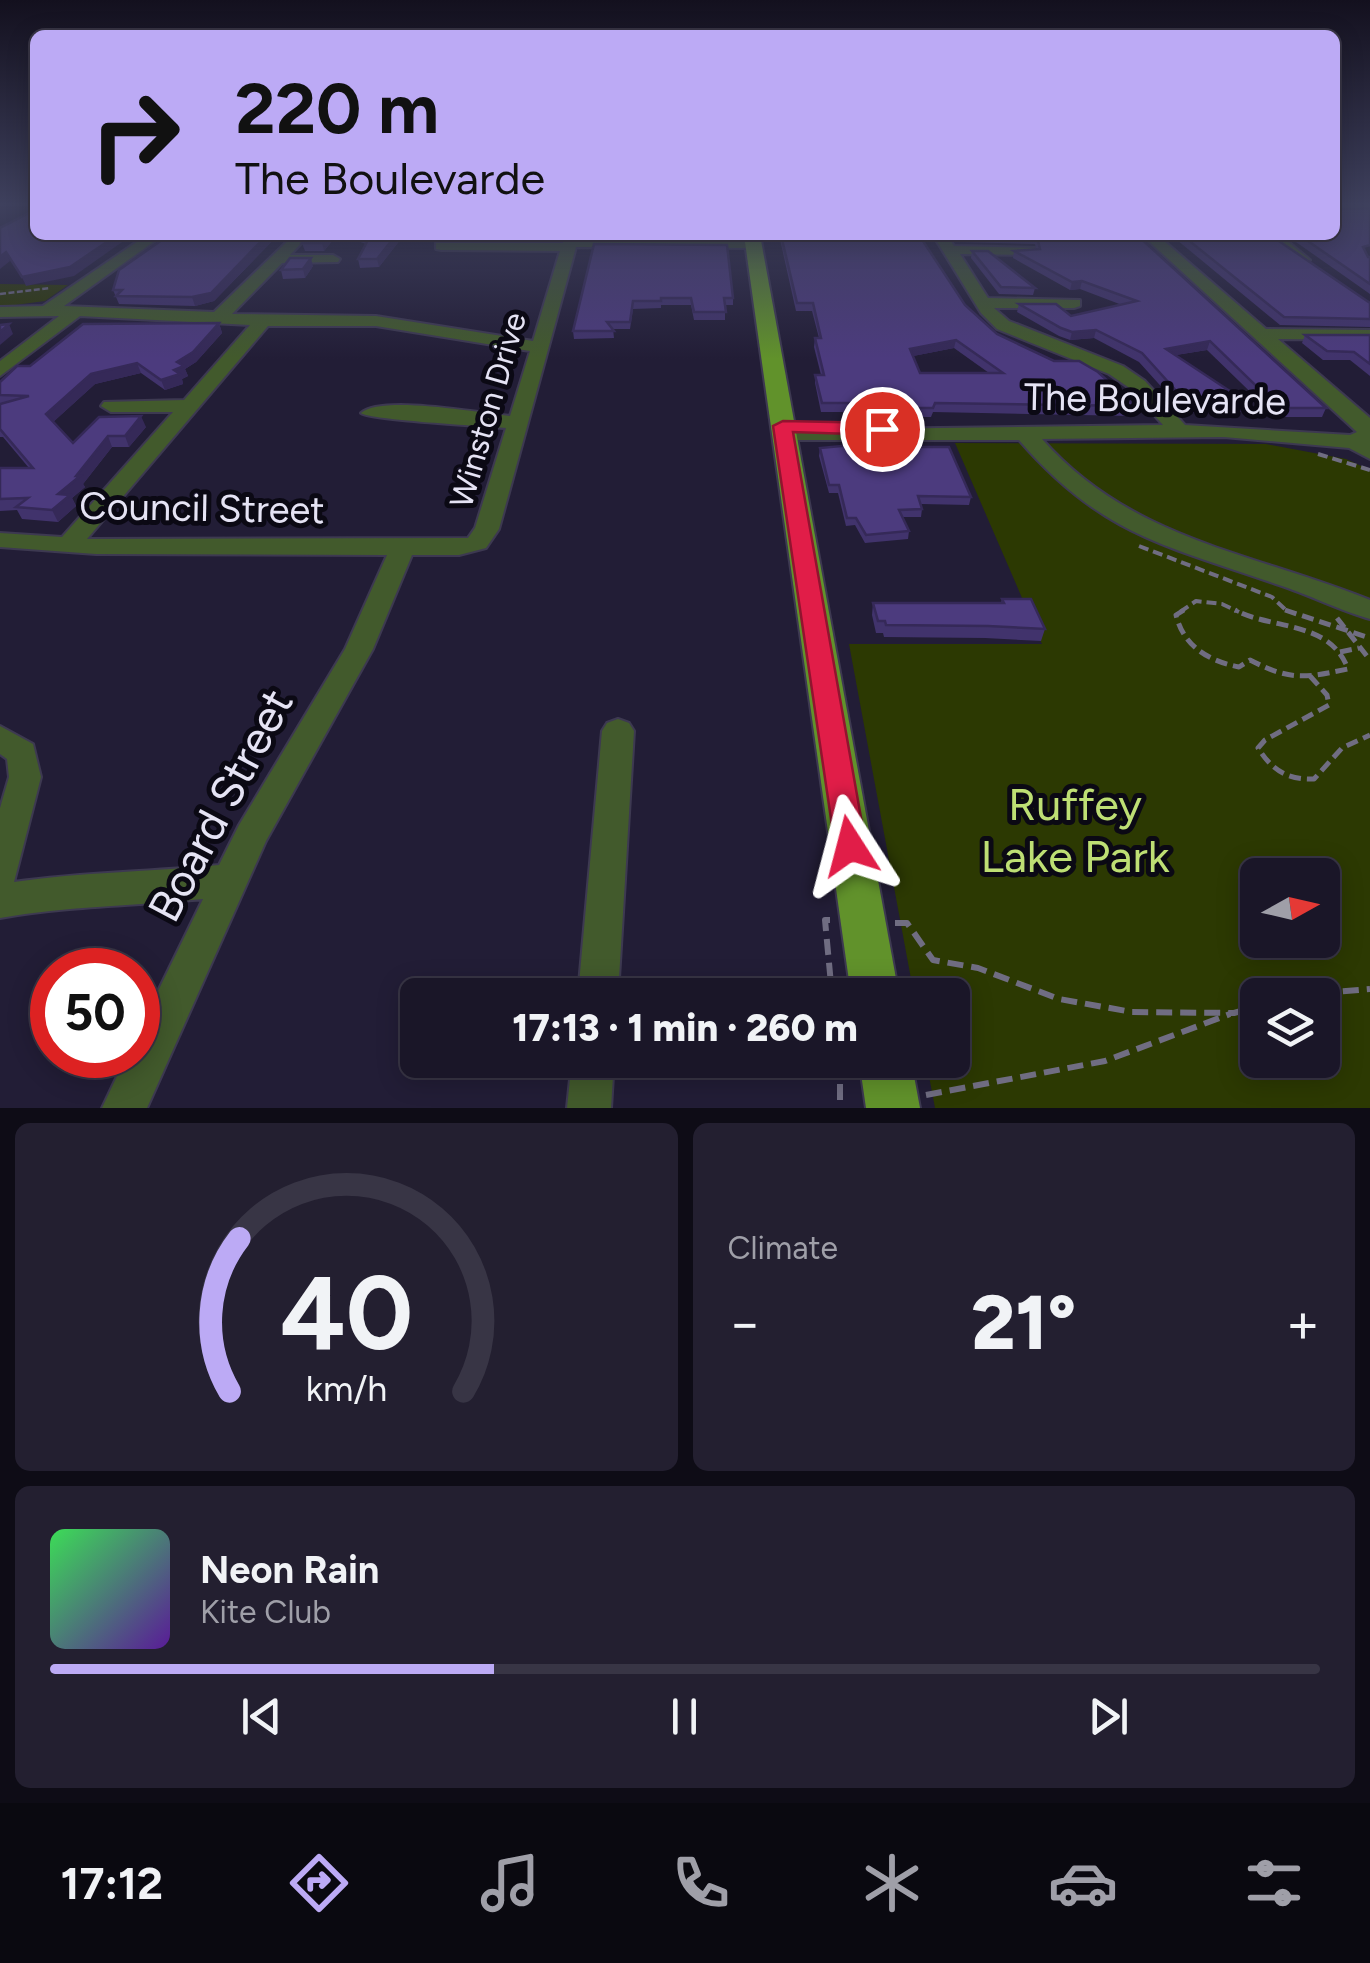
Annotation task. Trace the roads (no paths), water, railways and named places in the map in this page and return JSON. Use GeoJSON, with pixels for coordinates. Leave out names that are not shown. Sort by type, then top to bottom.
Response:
{"type":"FeatureCollection","features":[{"type":"Feature","properties":{"kind":"main road"},"geometry":{"type":"LineString","coordinates":[[756,256],[872,978]]}},
{"type":"Feature","properties":{"kind":"street"},"geometry":{"type":"LineString","coordinates":[[50,308],[126,256]]}},
{"type":"Feature","properties":{"kind":"street"},"geometry":{"type":"LineString","coordinates":[[218,318],[282,256]]}},
{"type":"Feature","properties":{"kind":"street","name":"Winston Drive"},"geometry":{"type":"LineString","coordinates":[[402,548],[484,548],[566,256]]}},
{"type":"Feature","properties":{"kind":"street"},"geometry":{"type":"LineString","coordinates":[[953,256],[989,313],[1013,331],[1116,370],[1138,384],[1179,431]]}},
{"type":"Feature","properties":{"kind":"street"},"geometry":{"type":"LineString","coordinates":[[1173,256],[1362,424],[1368,434],[1362,448]]}},
{"type":"Feature","properties":{"kind":"street"},"geometry":{"type":"LineString","coordinates":[[1299,256],[1318,270]]}},
{"type":"Feature","properties":{"kind":"street"},"geometry":{"type":"LineString","coordinates":[[279,259],[332,259]]}},
{"type":"Feature","properties":{"kind":"street"},"geometry":{"type":"LineString","coordinates":[[982,303],[1074,303]]}},
{"type":"Feature","properties":{"kind":"street"},"geometry":{"type":"LineString","coordinates":[[0,312],[50,308],[263,321],[376,321],[540,347]]}},
{"type":"Feature","properties":{"kind":"street"},"geometry":{"type":"LineString","coordinates":[[0,370],[78,309]]}},
{"type":"Feature","properties":{"kind":"street"},"geometry":{"type":"LineString","coordinates":[[70,542],[263,321]]}},
{"type":"Feature","properties":{"kind":"street"},"geometry":{"type":"LineString","coordinates":[[1262,334],[1370,334]]}},
{"type":"Feature","properties":{"kind":"street"},"geometry":{"type":"LineString","coordinates":[[111,406],[188,406]]}},
{"type":"Feature","properties":{"kind":"street"},"geometry":{"type":"LineString","coordinates":[[370,413],[410,412],[517,422]]}},
{"type":"Feature","properties":{"kind":"street","name":"The Boulevarde"},"geometry":{"type":"LineString","coordinates":[[784,431],[1284,434],[1362,448]]}},
{"type":"Feature","properties":{"kind":"street"},"geometry":{"type":"LineString","coordinates":[[1024,432],[1074,489],[1120,519],[1163,540],[1302,582],[1370,610]]}},
{"type":"Feature","properties":{"kind":"street","name":"Council Street"},"geometry":{"type":"LineString","coordinates":[[0,540],[35,545],[70,542],[96,547],[402,548]]}},
{"type":"Feature","properties":{"kind":"street","name":"Board Street"},"geometry":{"type":"LineString","coordinates":[[124,1108],[223,891],[358,650],[402,548]]}},
{"type":"Feature","properties":{"kind":"street"},"geometry":{"type":"LineString","coordinates":[[599,978],[618,731]]}},
{"type":"Feature","properties":{"kind":"street"},"geometry":{"type":"LineString","coordinates":[[0,738],[22,753],[25,777],[0,873]]}},
{"type":"Feature","properties":{"kind":"street"},"geometry":{"type":"LineString","coordinates":[[0,901],[62,891],[223,891]]}},
{"type":"Feature","properties":{"kind":"street"},"geometry":{"type":"LineString","coordinates":[[589,1108],[591,1078]]}},
{"type":"Feature","properties":{"kind":"park label","name":"Ruffey Lake Park"},"geometry":{"type":"Point","coordinates":[1075,830]}}]}
